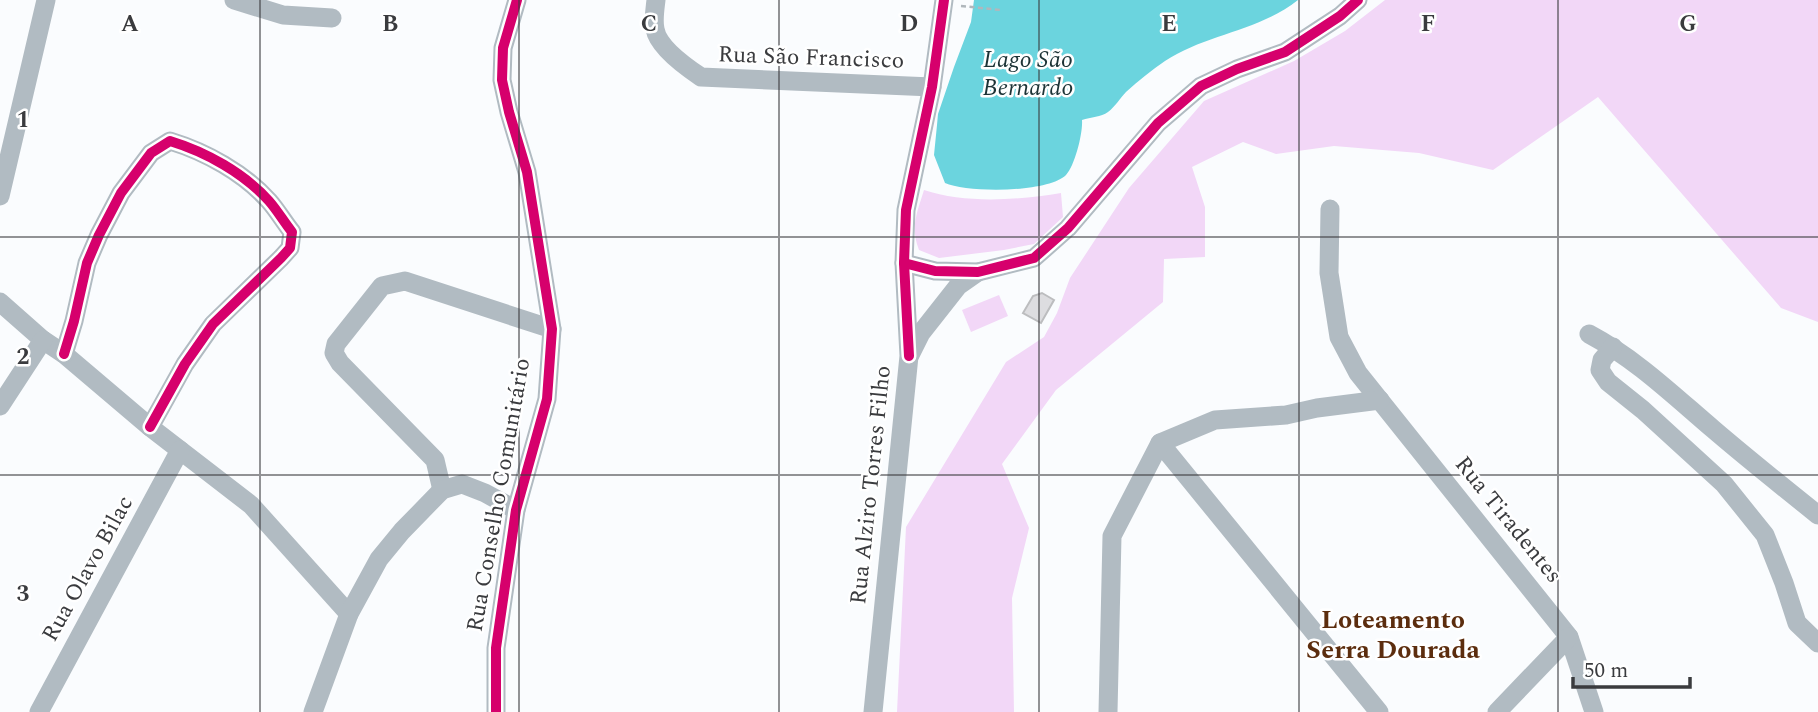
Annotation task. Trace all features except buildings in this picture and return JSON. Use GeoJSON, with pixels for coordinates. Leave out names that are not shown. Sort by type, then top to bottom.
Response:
{"type":"FeatureCollection","features":[{"type":"Feature","properties":{"kind":"street"},"geometry":{"type":"LineString","coordinates":[[0,195],[46,0]]}},
{"type":"Feature","properties":{"kind":"street"},"geometry":{"type":"LineString","coordinates":[[234,0],[283,15],[332,18]]}},
{"type":"Feature","properties":{"kind":"street","name":"Rua Conselho Comunitário"},"geometry":{"type":"LineString","coordinates":[[496,712],[496,648],[516,510],[547,399],[552,329],[527,172],[502,80],[503,48],[517,0]]}},
{"type":"Feature","properties":{"kind":"street","name":"Rua São Francisco"},"geometry":{"type":"LineString","coordinates":[[656,0],[655,31],[664,46],[683,66],[701,78],[932,87]]}},
{"type":"Feature","properties":{"kind":"street"},"geometry":{"type":"LineString","coordinates":[[904,263],[935,271],[978,272],[1034,258],[1068,228],[1158,123],[1201,86],[1237,69],[1285,52],[1340,16],[1358,0]]}},
{"type":"Feature","properties":{"kind":"street","name":"Rua Alziro Torres Filho"},"geometry":{"type":"LineString","coordinates":[[873,712],[909,356],[904,263],[906,210],[932,87],[944,2]]}},
{"type":"Feature","properties":{"kind":"street"},"geometry":{"type":"LineString","coordinates":[[64,354],[87,262],[121,193],[151,153],[170,141],[186,146],[245,178],[269,201],[292,232],[290,248],[213,324],[186,364],[150,427]]}},
{"type":"Feature","properties":{"kind":"street","name":"Rua Tiradentes"},"geometry":{"type":"LineString","coordinates":[[1330,209],[1329,273],[1339,337],[1358,373],[1569,637],[1594,712]]}},
{"type":"Feature","properties":{"kind":"street"},"geometry":{"type":"LineString","coordinates":[[909,356],[920,333],[958,286],[978,272]]}},
{"type":"Feature","properties":{"kind":"street"},"geometry":{"type":"LineString","coordinates":[[442,490],[435,460],[340,363],[334,353],[336,344],[382,286],[405,281],[552,329]]}},
{"type":"Feature","properties":{"kind":"street"},"geometry":{"type":"LineString","coordinates":[[0,302],[150,427],[251,505],[349,614]]}},
{"type":"Feature","properties":{"kind":"street"},"geometry":{"type":"LineString","coordinates":[[1588,334],[1613,347],[1642,368],[1818,515]]}},
{"type":"Feature","properties":{"kind":"street"},"geometry":{"type":"LineString","coordinates":[[0,406],[43,340]]}},
{"type":"Feature","properties":{"kind":"street"},"geometry":{"type":"LineString","coordinates":[[1613,347],[1602,360],[1600,370],[1608,382],[1643,410],[1724,485],[1765,535],[1797,623],[1818,643]]}},
{"type":"Feature","properties":{"kind":"street"},"geometry":{"type":"LineString","coordinates":[[1108,712],[1112,536],[1160,443],[1214,420],[1286,415],[1380,400]]}},
{"type":"Feature","properties":{"kind":"street"},"geometry":{"type":"LineString","coordinates":[[1160,443],[1379,712]]}},
{"type":"Feature","properties":{"kind":"street","name":"Rua Olavo Bilac"},"geometry":{"type":"LineString","coordinates":[[39,712],[180,450]]}},
{"type":"Feature","properties":{"kind":"street"},"geometry":{"type":"LineString","coordinates":[[313,712],[349,614],[379,559],[442,490],[462,484],[516,510]]}},
{"type":"Feature","properties":{"kind":"street"},"geometry":{"type":"LineString","coordinates":[[1497,712],[1569,637]]}},
{"type":"Feature","properties":{"kind":"path"},"geometry":{"type":"LineString","coordinates":[[944,2],[1001,10]]}},
{"type":"Feature","properties":{"kind":"shaded area"},"geometry":{"type":"Polygon","coordinates":[[[1385,0],[1818,0],[1818,322],[1781,308],[1598,97],[1493,170],[1419,153],[1334,146],[1276,154],[1243,142],[1192,167],[1205,207],[1205,257],[1164,259],[1163,302],[1056,390],[1002,464],[1029,528],[1012,598],[1014,712],[897,712],[906,527],[1006,362],[1044,337],[1057,313],[1070,278],[1129,188],[1204,101],[1294,61],[1345,31],[1385,0]]]}},
{"type":"Feature","properties":{"kind":"shaded area"},"geometry":{"type":"Polygon","coordinates":[[[924,190],[975,199],[1061,193],[1063,217],[1034,244],[939,258],[919,250],[916,242],[916,220],[924,190]]]}},
{"type":"Feature","properties":{"kind":"shaded area"},"geometry":{"type":"Polygon","coordinates":[[[999,295],[1008,316],[971,332],[962,310],[999,295]]]}},
{"type":"Feature","properties":{"kind":"water","name":"Lago São Bernardo"},"geometry":{"type":"Polygon","coordinates":[[[974,0],[1298,0],[1267,19],[1181,52],[1140,80],[1108,112],[1082,120],[1080,140],[1072,164],[1066,175],[1057,181],[1026,188],[988,190],[945,183],[934,155],[938,114],[971,22],[974,0]]]}},
{"type":"Feature","properties":{"kind":"cycle path"},"geometry":{"type":"LineString","coordinates":[[496,712],[496,648],[516,510],[547,399],[552,329],[527,172],[502,80],[503,48],[517,0]]}},
{"type":"Feature","properties":{"kind":"cycle path"},"geometry":{"type":"LineString","coordinates":[[909,356],[904,263],[906,210],[932,87],[944,0]]}},
{"type":"Feature","properties":{"kind":"cycle path"},"geometry":{"type":"LineString","coordinates":[[904,263],[935,271],[978,272],[1034,258],[1068,228],[1158,123],[1201,86],[1237,69],[1285,52],[1340,16],[1358,0]]}},
{"type":"Feature","properties":{"kind":"cycle path"},"geometry":{"type":"LineString","coordinates":[[64,354],[87,263],[99,235],[121,193],[151,153],[170,141],[211,157],[248,181],[269,201],[292,232],[290,248],[213,324],[185,364],[150,427]]}},
{"type":"Feature","properties":{"kind":"district","name":"Loteamento Serra Dourada"},"geometry":{"type":"Point","coordinates":[1393,635]}}]}
